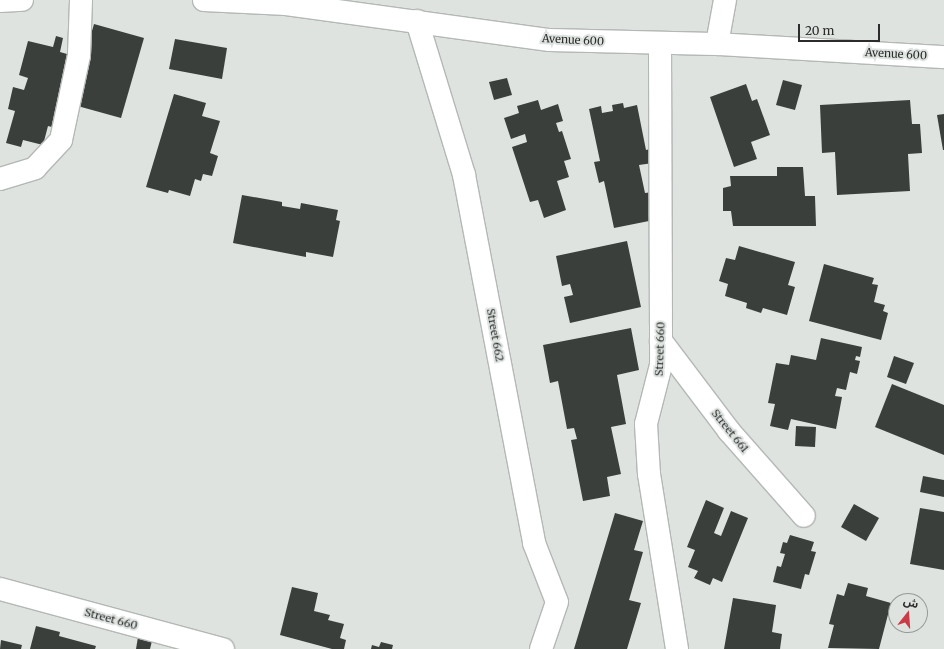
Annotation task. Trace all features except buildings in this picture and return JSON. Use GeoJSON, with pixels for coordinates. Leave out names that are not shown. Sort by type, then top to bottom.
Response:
{"type":"FeatureCollection","features":[{"type":"Feature","properties":{"kind":"street"},"geometry":{"type":"LineString","coordinates":[[0,1],[22,0]]}},
{"type":"Feature","properties":{"kind":"street"},"geometry":{"type":"LineString","coordinates":[[0,179],[35,168],[61,140],[79,55],[81,0]]}},
{"type":"Feature","properties":{"kind":"street","name":"Avenue 600"},"geometry":{"type":"LineString","coordinates":[[204,0],[286,4],[550,40],[660,44],[717,44],[944,57]]}},
{"type":"Feature","properties":{"kind":"street"},"geometry":{"type":"LineString","coordinates":[[717,44],[725,0]]}},
{"type":"Feature","properties":{"kind":"street","name":"Street 662"},"geometry":{"type":"LineString","coordinates":[[417,21],[464,175],[534,543],[557,602],[541,649]]}},
{"type":"Feature","properties":{"kind":"street","name":"Street 660"},"geometry":{"type":"LineString","coordinates":[[660,44],[661,341],[658,382],[646,424],[647,459],[677,649]]}},
{"type":"Feature","properties":{"kind":"street","name":"Street 661"},"geometry":{"type":"LineString","coordinates":[[661,341],[729,431],[804,516]]}},
{"type":"Feature","properties":{"kind":"street","name":"Street 660"},"geometry":{"type":"LineString","coordinates":[[0,589],[223,649]]}}]}
